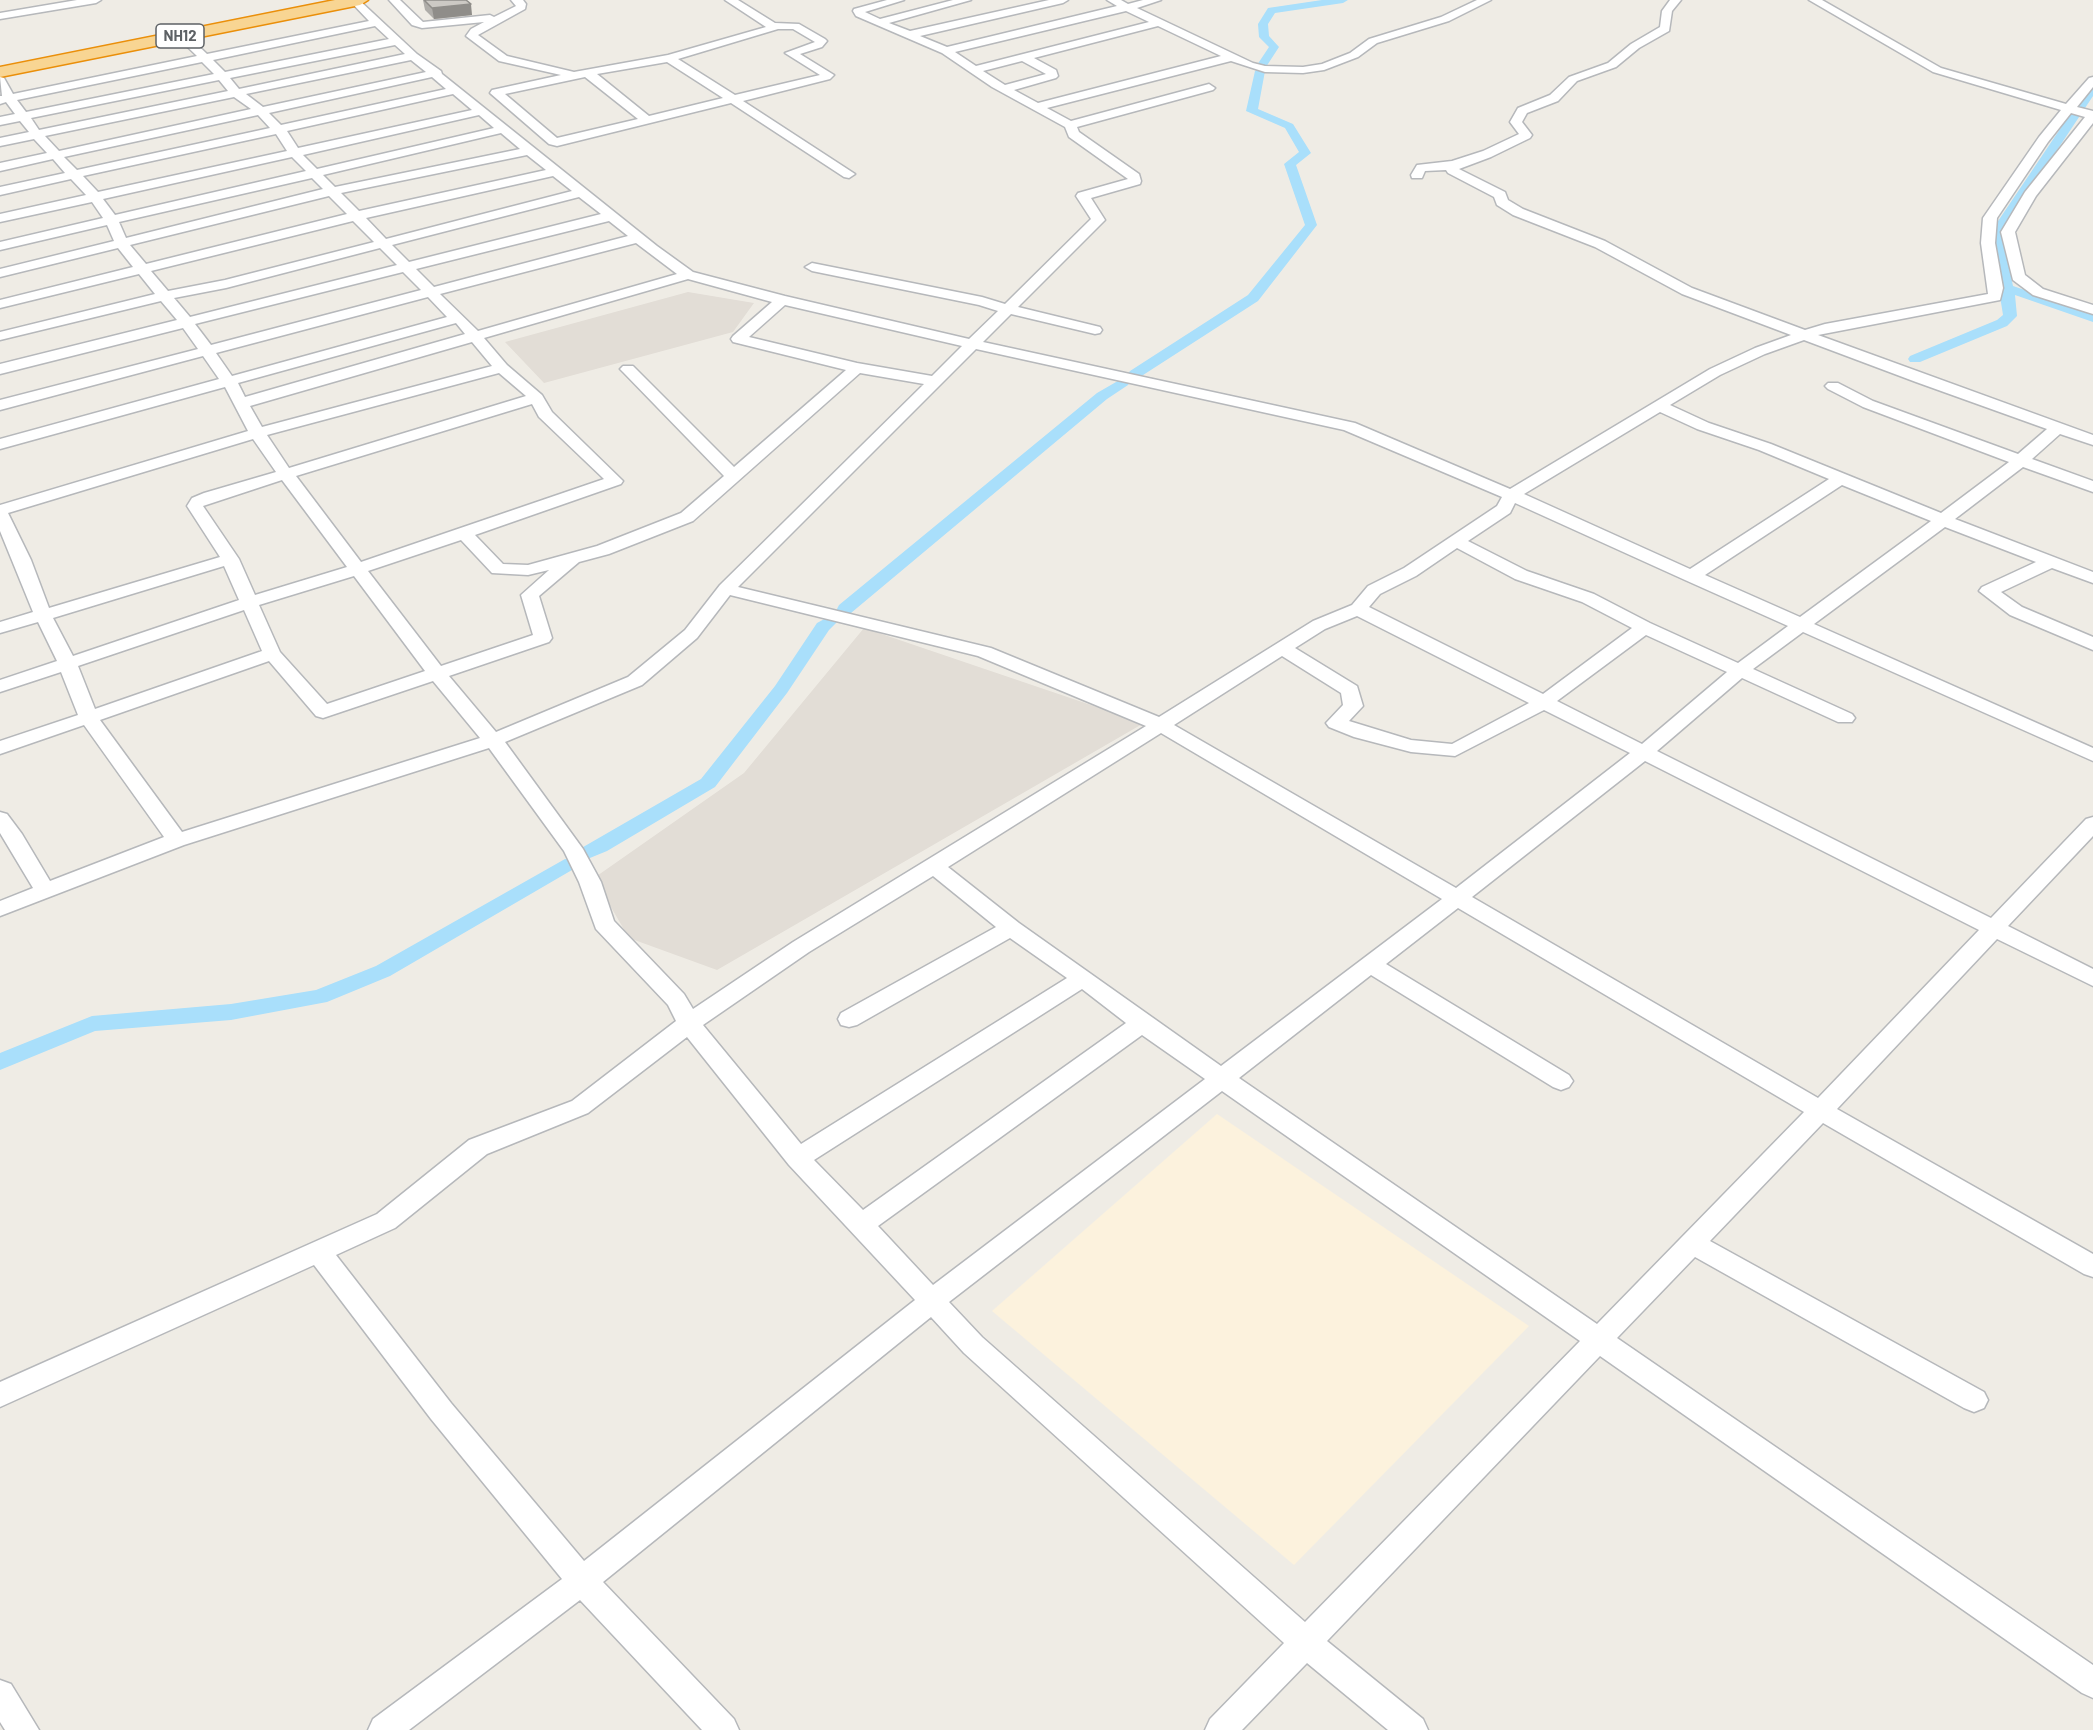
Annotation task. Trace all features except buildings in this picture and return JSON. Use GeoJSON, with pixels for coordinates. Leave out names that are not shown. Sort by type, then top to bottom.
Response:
{"type":"FeatureCollection","features":[{"type":"Feature","properties":{"kind":"highway","name":"NH12"},"geometry":{"type":"LineString","coordinates":[[0,72],[357,1]]}},
{"type":"Feature","properties":{"kind":"street"},"geometry":{"type":"LineString","coordinates":[[0,16],[96,0]]}},
{"type":"Feature","properties":{"kind":"street"},"geometry":{"type":"LineString","coordinates":[[394,0],[416,23],[422,25],[506,15]]}},
{"type":"Feature","properties":{"kind":"street"},"geometry":{"type":"LineString","coordinates":[[516,0],[521,7],[475,31],[472,36],[503,59],[581,74],[648,121]]}},
{"type":"Feature","properties":{"kind":"street"},"geometry":{"type":"LineString","coordinates":[[730,0],[772,26],[795,27],[821,41],[818,45],[791,53],[828,75],[820,79],[648,121],[554,141],[496,93],[669,58],[770,30],[772,26]]}},
{"type":"Feature","properties":{"kind":"street"},"geometry":{"type":"LineString","coordinates":[[899,0],[858,11],[860,14],[946,51],[1003,89],[1070,125],[1209,88]]}},
{"type":"Feature","properties":{"kind":"street"},"geometry":{"type":"LineString","coordinates":[[879,22],[966,0]]}},
{"type":"Feature","properties":{"kind":"street"},"geometry":{"type":"LineString","coordinates":[[909,34],[1063,0]]}},
{"type":"Feature","properties":{"kind":"street"},"geometry":{"type":"LineString","coordinates":[[1112,0],[1249,65],[1265,69],[1303,70],[1324,67],[1354,54],[1373,41],[1446,19],[1486,0]]}},
{"type":"Feature","properties":{"kind":"street"},"geometry":{"type":"LineString","coordinates":[[946,51],[1156,0]]}},
{"type":"Feature","properties":{"kind":"street"},"geometry":{"type":"LineString","coordinates":[[1417,175],[1421,168],[1454,165],[1486,154],[1526,135],[1516,122],[1522,111],[1554,98],[1573,79],[1612,65],[1635,46],[1665,29],[1667,11],[1676,0]]}},
{"type":"Feature","properties":{"kind":"street"},"geometry":{"type":"LineString","coordinates":[[1814,0],[1937,70],[2092,115],[2030,195],[2008,232],[2018,277],[2038,292],[2093,310]]}},
{"type":"Feature","properties":{"kind":"street"},"geometry":{"type":"LineString","coordinates":[[357,1],[376,23],[413,56],[437,73],[638,238],[688,275],[782,300],[971,344],[1349,426],[1511,495],[2093,755]]}},
{"type":"Feature","properties":{"kind":"street"},"geometry":{"type":"LineString","coordinates":[[3,93],[204,58],[376,23]]}},
{"type":"Feature","properties":{"kind":"street"},"geometry":{"type":"LineString","coordinates":[[974,70],[1158,23]]}},
{"type":"Feature","properties":{"kind":"street"},"geometry":{"type":"LineString","coordinates":[[0,686],[250,602],[358,569],[615,481],[544,414],[537,398],[502,368],[459,318],[453,315],[294,152],[279,129],[260,110],[234,92],[224,77],[181,35]]}},
{"type":"Feature","properties":{"kind":"street"},"geometry":{"type":"LineString","coordinates":[[0,142],[30,125],[224,77],[398,41]]}},
{"type":"Feature","properties":{"kind":"street"},"geometry":{"type":"LineString","coordinates":[[0,121],[30,125],[234,92],[413,56]]}},
{"type":"Feature","properties":{"kind":"street"},"geometry":{"type":"LineString","coordinates":[[1035,107],[1230,57]]}},
{"type":"Feature","properties":{"kind":"street"},"geometry":{"type":"LineString","coordinates":[[669,58],[849,174]]}},
{"type":"Feature","properties":{"kind":"street"},"geometry":{"type":"LineString","coordinates":[[1003,89],[1052,76],[1052,72],[1025,58]]}},
{"type":"Feature","properties":{"kind":"street"},"geometry":{"type":"LineString","coordinates":[[0,167],[437,73]]}},
{"type":"Feature","properties":{"kind":"street"},"geometry":{"type":"LineString","coordinates":[[0,1395],[386,1221],[478,1147],[580,1107],[689,1023],[801,947],[1319,625],[1358,609],[1374,590],[1410,572],[1504,509],[1511,495],[1715,372],[1804,334],[1870,318],[1995,297],[1996,288],[1988,243],[1990,218],[2036,149],[2093,80]]}},
{"type":"Feature","properties":{"kind":"street"},"geometry":{"type":"LineString","coordinates":[[1103,89],[1138,107]]}},
{"type":"Feature","properties":{"kind":"street"},"geometry":{"type":"LineString","coordinates":[[0,191],[456,90]]}},
{"type":"Feature","properties":{"kind":"street"},"geometry":{"type":"LineString","coordinates":[[3,93],[54,155],[95,197],[112,221],[122,244],[187,323],[230,382],[257,433],[285,473],[436,673],[493,740],[573,849],[590,882],[604,924],[676,1000],[689,1023],[798,1158],[973,1344],[1305,1641],[1412,1730]]}},
{"type":"Feature","properties":{"kind":"street"},"geometry":{"type":"LineString","coordinates":[[0,218],[483,111]]}},
{"type":"Feature","properties":{"kind":"street"},"geometry":{"type":"LineString","coordinates":[[0,909],[177,840],[493,740],[635,681],[691,634],[726,589],[1098,220],[1083,196],[1135,181],[1134,177],[1073,134],[1070,125]]}},
{"type":"Feature","properties":{"kind":"street"},"geometry":{"type":"LineString","coordinates":[[0,246],[505,129]]}},
{"type":"Feature","properties":{"kind":"street"},"geometry":{"type":"LineString","coordinates":[[0,273],[333,191],[531,150]]}},
{"type":"Feature","properties":{"kind":"street"},"geometry":{"type":"LineString","coordinates":[[1454,165],[1452,170],[1500,195],[1503,202],[1518,212],[1600,244],[1687,291],[1921,379],[2059,426],[2093,440]]}},
{"type":"Feature","properties":{"kind":"street"},"geometry":{"type":"LineString","coordinates":[[0,304],[356,216],[556,171]]}},
{"type":"Feature","properties":{"kind":"street"},"geometry":{"type":"LineString","coordinates":[[0,336],[163,296],[226,284],[582,192]]}},
{"type":"Feature","properties":{"kind":"street"},"geometry":{"type":"LineString","coordinates":[[0,369],[611,216]]}},
{"type":"Feature","properties":{"kind":"street"},"geometry":{"type":"LineString","coordinates":[[0,405],[638,238]]}},
{"type":"Feature","properties":{"kind":"street"},"geometry":{"type":"LineString","coordinates":[[812,267],[982,300],[1007,309],[1095,330]]}},
{"type":"Feature","properties":{"kind":"street"},"geometry":{"type":"LineString","coordinates":[[242,403],[688,275]]}},
{"type":"Feature","properties":{"kind":"street"},"geometry":{"type":"LineString","coordinates":[[782,300],[738,339],[857,368],[936,381]]}},
{"type":"Feature","properties":{"kind":"street"},"geometry":{"type":"LineString","coordinates":[[0,444],[459,318]]}},
{"type":"Feature","properties":{"kind":"street"},"geometry":{"type":"LineString","coordinates":[[177,840],[89,718],[0,511],[257,433],[502,368]]}},
{"type":"Feature","properties":{"kind":"street"},"geometry":{"type":"LineString","coordinates":[[464,533],[498,569],[528,570],[603,550],[687,517],[857,368]]}},
{"type":"Feature","properties":{"kind":"street"},"geometry":{"type":"LineString","coordinates":[[628,369],[735,477]]}},
{"type":"Feature","properties":{"kind":"street"},"geometry":{"type":"LineString","coordinates":[[1833,386],[1868,404],[2093,487]]}},
{"type":"Feature","properties":{"kind":"street"},"geometry":{"type":"LineString","coordinates":[[537,398],[285,473],[198,502],[195,506],[230,558],[272,654],[322,711],[543,638],[530,595],[573,558]]}},
{"type":"Feature","properties":{"kind":"street"},"geometry":{"type":"LineString","coordinates":[[1659,406],[1703,426],[1765,447],[2093,578]]}},
{"type":"Feature","properties":{"kind":"street"},"geometry":{"type":"LineString","coordinates":[[384,1730],[582,1581],[932,1301],[1458,897],[1642,753],[1740,670],[2020,461],[2059,426]]}},
{"type":"Feature","properties":{"kind":"street"},"geometry":{"type":"LineString","coordinates":[[1691,576],[1841,478]]}},
{"type":"Feature","properties":{"kind":"street"},"geometry":{"type":"LineString","coordinates":[[1456,541],[1521,575],[1588,598],[1644,627],[1845,718]]}},
{"type":"Feature","properties":{"kind":"street"},"geometry":{"type":"LineString","coordinates":[[0,628],[230,558]]}},
{"type":"Feature","properties":{"kind":"street"},"geometry":{"type":"LineString","coordinates":[[2051,562],[1989,591],[2016,611],[2093,644]]}},
{"type":"Feature","properties":{"kind":"street"},"geometry":{"type":"LineString","coordinates":[[726,589],[984,652],[1161,725],[1821,1111],[2093,1267]]}},
{"type":"Feature","properties":{"kind":"street"},"geometry":{"type":"LineString","coordinates":[[1358,609],[2093,978]]}},
{"type":"Feature","properties":{"kind":"street"},"geometry":{"type":"LineString","coordinates":[[1282,648],[1350,690],[1353,706],[1336,723],[1361,733],[1411,746],[1455,750],[1543,703],[1644,627]]}},
{"type":"Feature","properties":{"kind":"street"},"geometry":{"type":"LineString","coordinates":[[0,748],[272,654]]}},
{"type":"Feature","properties":{"kind":"street"},"geometry":{"type":"LineString","coordinates":[[1221,1730],[1305,1641],[1599,1342],[2093,824]]}},
{"type":"Feature","properties":{"kind":"street"},"geometry":{"type":"LineString","coordinates":[[2,826],[15,839],[46,892]]}},
{"type":"Feature","properties":{"kind":"street"},"geometry":{"type":"LineString","coordinates":[[934,866],[1011,928],[1142,1023],[1222,1076],[1599,1342],[2093,1683]]}},
{"type":"Feature","properties":{"kind":"street"},"geometry":{"type":"LineString","coordinates":[[849,1019],[1011,928]]}},
{"type":"Feature","properties":{"kind":"street"},"geometry":{"type":"LineString","coordinates":[[1370,964],[1561,1081]]}},
{"type":"Feature","properties":{"kind":"street"},"geometry":{"type":"LineString","coordinates":[[798,1158],[1083,978]]}},
{"type":"Feature","properties":{"kind":"street"},"geometry":{"type":"LineString","coordinates":[[861,1225],[1142,1023]]}},
{"type":"Feature","properties":{"kind":"street"},"geometry":{"type":"LineString","coordinates":[[1693,1244],[1974,1400]]}},
{"type":"Feature","properties":{"kind":"street"},"geometry":{"type":"LineString","coordinates":[[318,1251],[441,1411],[582,1581],[723,1730]]}},
{"type":"Feature","properties":{"kind":"street"},"geometry":{"type":"LineString","coordinates":[[0,1695],[23,1730]]}},
{"type":"Feature","properties":{"kind":"shaded area"},"geometry":{"type":"Polygon","coordinates":[[[688,292],[754,303],[733,332],[544,383],[505,342],[688,292]]]}},
{"type":"Feature","properties":{"kind":"shaded area"},"geometry":{"type":"Polygon","coordinates":[[[864,628],[1144,723],[717,970],[629,938],[594,878],[744,773],[864,628]]]}},
{"type":"Feature","properties":{"kind":"shaded area"},"geometry":{"type":"Polygon","coordinates":[[[1217,1114],[1529,1326],[1294,1565],[992,1311],[1217,1114]]]}},
{"type":"Feature","properties":{"kind":"waterway"},"geometry":{"type":"LineString","coordinates":[[1262,65],[1274,47],[1264,37],[1263,24],[1272,10],[1343,0]]}},
{"type":"Feature","properties":{"kind":"waterway"},"geometry":{"type":"LineString","coordinates":[[1135,374],[1253,298],[1311,225],[1290,164],[1305,153],[1289,126],[1252,111],[1260,71]]}},
{"type":"Feature","properties":{"kind":"waterway"},"geometry":{"type":"LineString","coordinates":[[1915,359],[2002,323],[2010,316],[2011,309],[1996,233],[2093,88]]}},
{"type":"Feature","properties":{"kind":"waterway"},"geometry":{"type":"LineString","coordinates":[[2008,289],[2093,318]]}},
{"type":"Feature","properties":{"kind":"waterway"},"geometry":{"type":"LineString","coordinates":[[845,609],[1102,396],[1123,382]]}},
{"type":"Feature","properties":{"kind":"waterway"},"geometry":{"type":"LineString","coordinates":[[585,854],[708,783],[781,689],[823,627],[830,621]]}},
{"type":"Feature","properties":{"kind":"waterway"},"geometry":{"type":"LineString","coordinates":[[0,1062],[92,1024],[231,1012],[320,997],[383,971],[565,865]]}}]}
